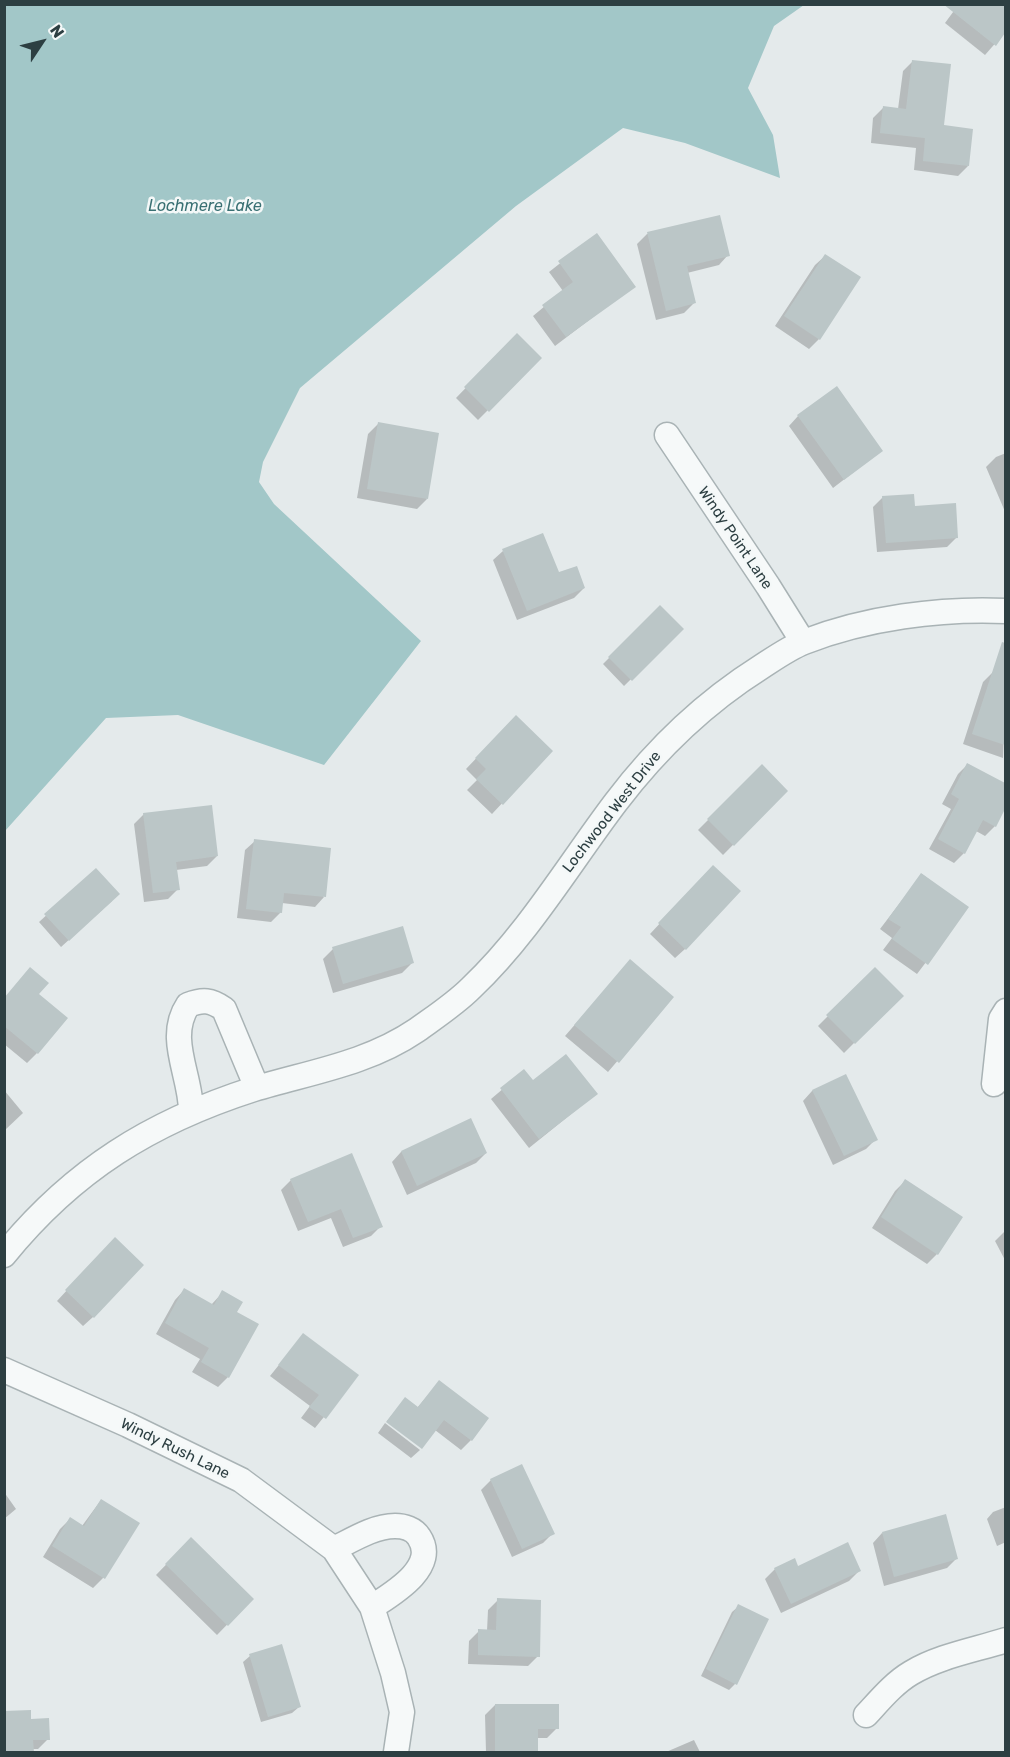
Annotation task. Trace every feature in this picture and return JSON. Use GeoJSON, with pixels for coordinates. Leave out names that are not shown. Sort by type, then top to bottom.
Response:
{"type":"FeatureCollection","features":[{"type":"Feature","properties":{"kind":"street","name":"Windy Point Lane"},"geometry":{"type":"LineString","coordinates":[[667,435],[803,642]]}},
{"type":"Feature","properties":{"kind":"street","name":"Lochwood West Drive"},"geometry":{"type":"LineString","coordinates":[[4,1254],[56,1197],[96,1164],[139,1136],[191,1111],[257,1088],[344,1066],[413,1032],[471,989],[516,936],[617,800],[676,733],[698,712],[742,679],[803,642],[909,615],[951,610],[1005,610]]}},
{"type":"Feature","properties":{"kind":"street"},"geometry":{"type":"LineString","coordinates":[[191,1111],[191,1094],[180,1046],[178,1023],[188,1005],[202,1000],[216,1003],[224,1009],[257,1088]]}},
{"type":"Feature","properties":{"kind":"street"},"geometry":{"type":"LineString","coordinates":[[994,1084],[1001,1019],[1005,1011]]}},
{"type":"Feature","properties":{"kind":"street","name":"Windy Rush Lane"},"geometry":{"type":"LineString","coordinates":[[4,1370],[128,1425],[241,1480],[334,1549],[372,1607],[402,1712],[396,1752]]}},
{"type":"Feature","properties":{"kind":"street"},"geometry":{"type":"LineString","coordinates":[[334,1549],[362,1535],[392,1526],[405,1527],[420,1539],[424,1551],[421,1563],[414,1573],[400,1588],[372,1607]]}},
{"type":"Feature","properties":{"kind":"street"},"geometry":{"type":"LineString","coordinates":[[866,1715],[896,1684],[911,1673],[928,1665],[1005,1640]]}},
{"type":"Feature","properties":{"kind":"water","name":"Lochmere Lake"},"geometry":{"type":"Polygon","coordinates":[[[5,4],[804,5],[774,26],[748,88],[773,135],[780,178],[685,143],[623,128],[516,206],[300,388],[263,462],[259,482],[274,504],[421,641],[324,765],[178,715],[106,718],[5,831],[5,4]]]}},
{"type":"Feature","properties":{"kind":"building"},"geometry":{"type":"Polygon","coordinates":[[[943,4],[1005,4],[1005,33],[996,46],[943,4]]]}},
{"type":"Feature","properties":{"kind":"building"},"geometry":{"type":"Polygon","coordinates":[[[912,60],[951,64],[944,125],[973,129],[969,166],[923,161],[925,138],[880,133],[883,106],[906,109],[912,60]]]}},
{"type":"Feature","properties":{"kind":"building"},"geometry":{"type":"Polygon","coordinates":[[[720,215],[730,256],[687,266],[696,303],[666,311],[647,232],[720,215]]]}},
{"type":"Feature","properties":{"kind":"building"},"geometry":{"type":"Polygon","coordinates":[[[597,233],[636,287],[566,337],[542,305],[573,282],[558,261],[597,233]]]}},
{"type":"Feature","properties":{"kind":"building"},"geometry":{"type":"Polygon","coordinates":[[[825,254],[861,277],[820,340],[784,316],[825,254]]]}},
{"type":"Feature","properties":{"kind":"building"},"geometry":{"type":"Polygon","coordinates":[[[517,333],[542,358],[489,412],[464,387],[517,333]]]}},
{"type":"Feature","properties":{"kind":"building"},"geometry":{"type":"Polygon","coordinates":[[[837,386],[883,451],[844,480],[797,415],[837,386]]]}},
{"type":"Feature","properties":{"kind":"building"},"geometry":{"type":"Polygon","coordinates":[[[378,422],[439,433],[428,499],[367,489],[378,422]]]}},
{"type":"Feature","properties":{"kind":"building"},"geometry":{"type":"Polygon","coordinates":[[[914,494],[915,506],[956,503],[958,538],[886,543],[882,496],[914,494]]]}},
{"type":"Feature","properties":{"kind":"building"},"geometry":{"type":"Polygon","coordinates":[[[543,533],[559,572],[577,566],[585,588],[527,611],[502,549],[543,533]]]}},
{"type":"Feature","properties":{"kind":"building"},"geometry":{"type":"Polygon","coordinates":[[[660,605],[684,629],[632,681],[608,657],[660,605]]]}},
{"type":"Feature","properties":{"kind":"building"},"geometry":{"type":"Polygon","coordinates":[[[1002,642],[1005,643],[1005,745],[972,734],[1002,642]]]}},
{"type":"Feature","properties":{"kind":"building"},"geometry":{"type":"Polygon","coordinates":[[[516,715],[553,751],[503,805],[476,779],[486,769],[475,758],[516,715]]]}},
{"type":"Feature","properties":{"kind":"building"},"geometry":{"type":"Polygon","coordinates":[[[967,763],[1005,783],[1005,809],[996,827],[983,820],[965,854],[938,839],[959,799],[951,794],[967,763]]]}},
{"type":"Feature","properties":{"kind":"building"},"geometry":{"type":"Polygon","coordinates":[[[762,764],[788,791],[734,846],[707,819],[762,764]]]}},
{"type":"Feature","properties":{"kind":"building"},"geometry":{"type":"Polygon","coordinates":[[[212,805],[218,856],[176,862],[180,890],[153,893],[143,813],[212,805]]]}},
{"type":"Feature","properties":{"kind":"building"},"geometry":{"type":"Polygon","coordinates":[[[254,839],[331,848],[326,897],[284,893],[282,913],[246,909],[254,839]]]}},
{"type":"Feature","properties":{"kind":"building"},"geometry":{"type":"Polygon","coordinates":[[[713,865],[741,891],[686,950],[658,923],[713,865]]]}},
{"type":"Feature","properties":{"kind":"building"},"geometry":{"type":"Polygon","coordinates":[[[96,868],[120,894],[69,941],[44,914],[96,868]]]}},
{"type":"Feature","properties":{"kind":"building"},"geometry":{"type":"Polygon","coordinates":[[[921,873],[969,907],[928,965],[892,939],[901,927],[888,919],[921,873]]]}},
{"type":"Feature","properties":{"kind":"building"},"geometry":{"type":"Polygon","coordinates":[[[403,926],[414,963],[343,984],[332,947],[403,926]]]}},
{"type":"Feature","properties":{"kind":"building"},"geometry":{"type":"Polygon","coordinates":[[[630,959],[674,997],[619,1063],[574,1025],[630,959]]]}},
{"type":"Feature","properties":{"kind":"building"},"geometry":{"type":"Polygon","coordinates":[[[30,967],[49,983],[39,994],[68,1018],[38,1054],[4,1026],[4,998],[30,967]]]}},
{"type":"Feature","properties":{"kind":"building"},"geometry":{"type":"Polygon","coordinates":[[[875,967],[904,996],[855,1044],[826,1015],[875,967]]]}},
{"type":"Feature","properties":{"kind":"building"},"geometry":{"type":"Polygon","coordinates":[[[566,1054],[598,1094],[539,1139],[500,1088],[524,1069],[533,1080],[566,1054]]]}},
{"type":"Feature","properties":{"kind":"building"},"geometry":{"type":"Polygon","coordinates":[[[846,1074],[878,1140],[844,1156],[812,1090],[846,1074]]]}},
{"type":"Feature","properties":{"kind":"building"},"geometry":{"type":"Polygon","coordinates":[[[471,1118],[487,1153],[417,1186],[401,1151],[471,1118]]]}},
{"type":"Feature","properties":{"kind":"building"},"geometry":{"type":"Polygon","coordinates":[[[352,1153],[383,1227],[353,1238],[341,1209],[308,1222],[290,1179],[352,1153]]]}},
{"type":"Feature","properties":{"kind":"building"},"geometry":{"type":"Polygon","coordinates":[[[905,1179],[963,1217],[938,1255],[881,1217],[905,1179]]]}},
{"type":"Feature","properties":{"kind":"building"},"geometry":{"type":"Polygon","coordinates":[[[115,1237],[144,1265],[94,1318],[65,1290],[115,1237]]]}},
{"type":"Feature","properties":{"kind":"building"},"geometry":{"type":"Polygon","coordinates":[[[184,1288],[214,1305],[222,1290],[243,1302],[237,1312],[259,1324],[229,1378],[201,1362],[209,1348],[165,1323],[184,1288]]]}},
{"type":"Feature","properties":{"kind":"building"},"geometry":{"type":"Polygon","coordinates":[[[303,1333],[359,1375],[326,1419],[309,1407],[319,1395],[278,1365],[303,1333]]]}},
{"type":"Feature","properties":{"kind":"building"},"geometry":{"type":"Polygon","coordinates":[[[439,1380],[489,1418],[472,1441],[444,1420],[422,1449],[386,1422],[405,1397],[418,1407],[439,1380]]]}},
{"type":"Feature","properties":{"kind":"building"},"geometry":{"type":"Polygon","coordinates":[[[522,1464],[555,1534],[522,1549],[490,1479],[522,1464]]]}},
{"type":"Feature","properties":{"kind":"building"},"geometry":{"type":"Polygon","coordinates":[[[101,1499],[140,1523],[105,1579],[52,1546],[70,1517],[84,1526],[101,1499]]]}},
{"type":"Feature","properties":{"kind":"building"},"geometry":{"type":"Polygon","coordinates":[[[946,1514],[958,1559],[894,1577],[882,1532],[946,1514]]]}},
{"type":"Feature","properties":{"kind":"building"},"geometry":{"type":"Polygon","coordinates":[[[191,1537],[254,1599],[228,1626],[165,1564],[191,1537]]]}},
{"type":"Feature","properties":{"kind":"building"},"geometry":{"type":"Polygon","coordinates":[[[848,1542],[861,1571],[791,1604],[774,1568],[795,1558],[798,1566],[848,1542]]]}},
{"type":"Feature","properties":{"kind":"building"},"geometry":{"type":"Polygon","coordinates":[[[497,1598],[541,1600],[540,1657],[478,1655],[478,1629],[496,1630],[497,1598]]]}},
{"type":"Feature","properties":{"kind":"building"},"geometry":{"type":"Polygon","coordinates":[[[738,1604],[769,1619],[737,1685],[706,1669],[738,1604]]]}},
{"type":"Feature","properties":{"kind":"building"},"geometry":{"type":"Polygon","coordinates":[[[282,1644],[301,1707],[268,1717],[249,1654],[282,1644]]]}},
{"type":"Feature","properties":{"kind":"building"},"geometry":{"type":"Polygon","coordinates":[[[495,1704],[559,1704],[559,1729],[538,1729],[538,1752],[495,1752],[495,1704]]]}},
{"type":"Feature","properties":{"kind":"building"},"geometry":{"type":"Polygon","coordinates":[[[31,1710],[31,1719],[49,1718],[50,1740],[33,1740],[34,1752],[4,1752],[4,1711],[31,1710]]]}}]}
